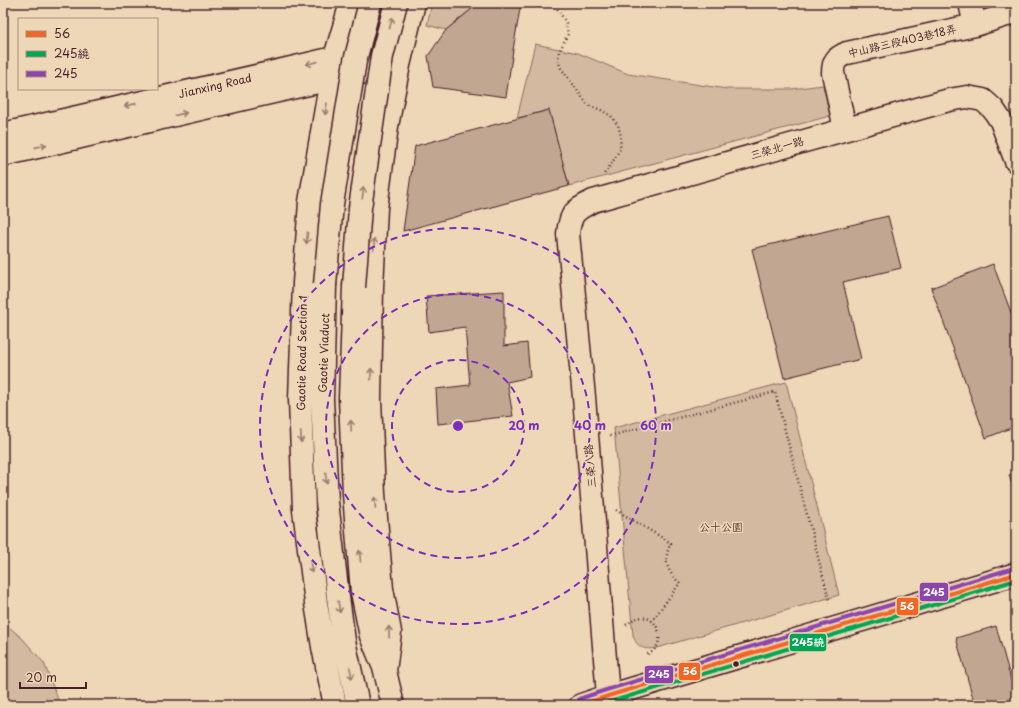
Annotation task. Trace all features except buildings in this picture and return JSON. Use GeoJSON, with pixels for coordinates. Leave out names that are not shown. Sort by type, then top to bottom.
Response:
{"type":"FeatureCollection","features":[{"type":"Feature","properties":{"kind":"street","name":"Gaotie Road Section 1"},"geometry":{"type":"LineString","coordinates":[[335,705],[320,632],[304,510],[300,399],[304,283],[310,202],[335,57],[351,3]]}},
{"type":"Feature","properties":{"kind":"street","name":"Gaotie Viaduct"},"geometry":{"type":"LineString","coordinates":[[358,705],[344,641],[338,597],[327,502],[322,399],[325,285],[333,197],[355,61],[370,3]]}},
{"type":"Feature","properties":{"kind":"street"},"geometry":{"type":"LineString","coordinates":[[393,705],[385,671],[371,636],[362,592],[350,398],[354,287],[360,208],[382,56],[396,3]]}},
{"type":"Feature","properties":{"kind":"street"},"geometry":{"type":"LineString","coordinates":[[385,671],[390,632],[382,589],[374,494],[370,400],[372,287],[376,208],[387,126],[398,64],[414,3]]}},
{"type":"Feature","properties":{"kind":"street"},"geometry":{"type":"LineString","coordinates":[[970,3],[975,25]]}},
{"type":"Feature","properties":{"kind":"street","name":"中山路三段403巷18弄"},"geometry":{"type":"LineString","coordinates":[[845,129],[833,73],[835,60],[840,56],[847,53],[975,25],[1016,12]]}},
{"type":"Feature","properties":{"kind":"street","name":"Jianxing Road"},"geometry":{"type":"LineString","coordinates":[[3,134],[404,41]]}},
{"type":"Feature","properties":{"kind":"street","name":"Jianxing Road"},"geometry":{"type":"LineString","coordinates":[[3,155],[398,64]]}},
{"type":"Feature","properties":{"kind":"street","name":"三榮北一路"},"geometry":{"type":"LineString","coordinates":[[574,213],[582,206],[593,200],[949,100],[967,97],[983,100],[993,109],[1001,121],[1016,161]]}},
{"type":"Feature","properties":{"kind":"street","name":"三榮八路"},"geometry":{"type":"LineString","coordinates":[[574,213],[569,223],[568,234],[584,397],[608,696]]}},
{"type":"Feature","properties":{"kind":"street"},"geometry":{"type":"LineString","coordinates":[[581,705],[1016,574]]}},
{"type":"Feature","properties":{"kind":"path"},"geometry":{"type":"LineString","coordinates":[[552,3],[566,23],[568,34],[559,52],[558,60],[562,68],[588,105],[611,116],[618,125],[621,136],[620,149],[601,178]]}},
{"type":"Feature","properties":{"kind":"path"},"geometry":{"type":"LineString","coordinates":[[609,436],[776,392],[830,603]]}},
{"type":"Feature","properties":{"kind":"path"},"geometry":{"type":"LineString","coordinates":[[616,510],[671,543],[666,557],[667,564],[674,578],[680,583],[652,621]]}},
{"type":"Feature","properties":{"kind":"path"},"geometry":{"type":"LineString","coordinates":[[626,625],[632,620],[647,618],[657,627],[660,635],[659,642],[654,650],[646,655]]}},
{"type":"Feature","properties":{"kind":"green space"},"geometry":{"type":"Polygon","coordinates":[[[432,3],[479,3],[446,30],[427,25],[432,3]]]}},
{"type":"Feature","properties":{"kind":"green space"},"geometry":{"type":"Polygon","coordinates":[[[535,44],[578,53],[628,74],[727,89],[791,89],[823,85],[830,116],[569,186],[549,110],[517,118],[535,44]]]}},
{"type":"Feature","properties":{"kind":"green space","name":"公十公園"},"geometry":{"type":"Polygon","coordinates":[[[786,382],[839,595],[657,648],[642,648],[637,644],[633,636],[614,428],[786,382]]]}},
{"type":"Feature","properties":{"kind":"green space"},"geometry":{"type":"Polygon","coordinates":[[[3,622],[22,638],[44,663],[60,705],[3,705],[3,622]]]}},
{"type":"Feature","properties":{"kind":"transit line","name":"245"},"geometry":{"type":"LineString","coordinates":[[579,699],[1014,568]]}},
{"type":"Feature","properties":{"kind":"transit line","name":"56"},"geometry":{"type":"LineString","coordinates":[[581,705],[1016,574]]}},
{"type":"Feature","properties":{"kind":"transit line","name":"245繞"},"geometry":{"type":"LineString","coordinates":[[600,705],[1016,580]]}}]}
